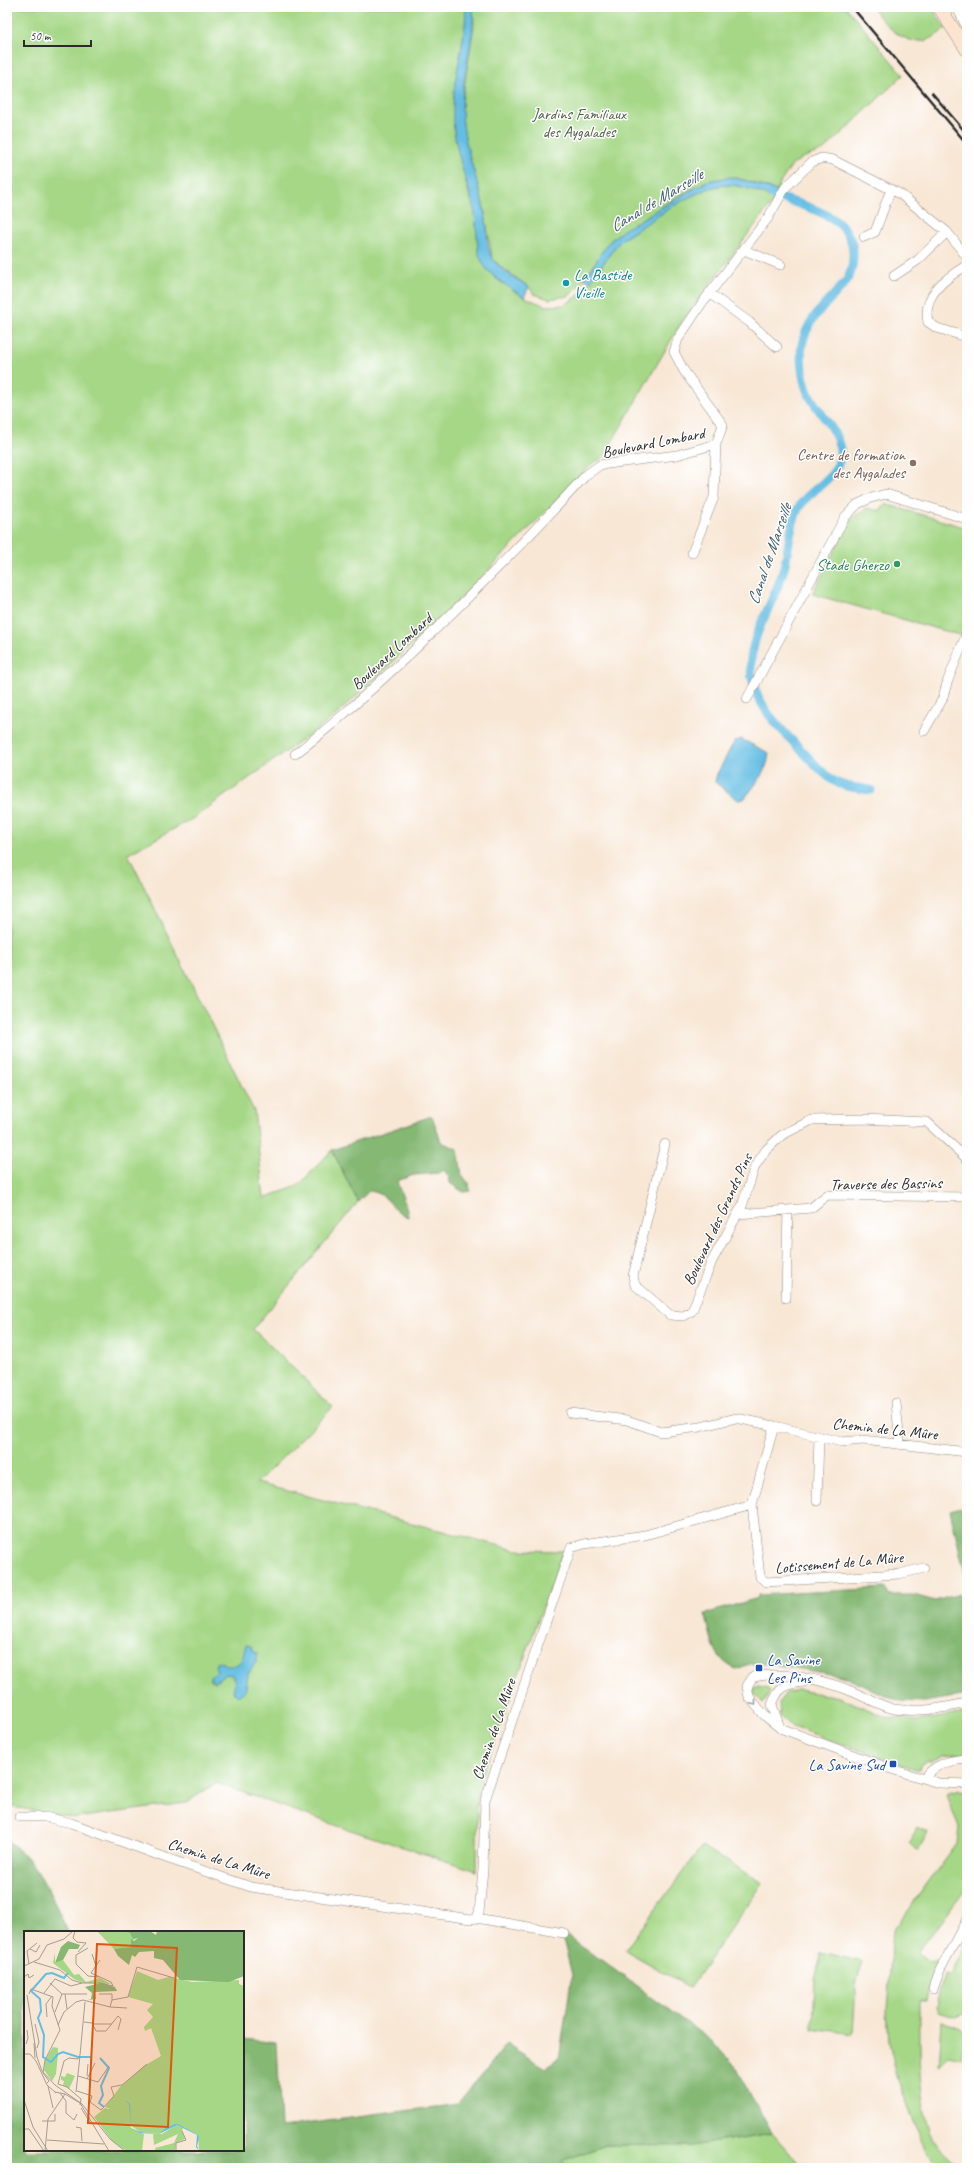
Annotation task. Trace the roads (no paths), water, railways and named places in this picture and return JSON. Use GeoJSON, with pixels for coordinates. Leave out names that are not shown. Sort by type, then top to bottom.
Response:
{"type":"FeatureCollection","features":[{"type":"Feature","properties":{"kind":"main road"},"geometry":{"type":"LineString","coordinates":[[950,11],[965,47]]}},
{"type":"Feature","properties":{"kind":"street"},"geometry":{"type":"LineString","coordinates":[[950,11],[967,28]]}},
{"type":"Feature","properties":{"kind":"street","name":"Boulevard Lombard"},"geometry":{"type":"LineString","coordinates":[[295,754],[334,725],[440,625],[513,554],[586,475],[600,466],[677,455],[716,444],[723,425],[684,371],[674,352],[678,339],[709,293],[744,250],[777,204],[785,188],[812,162],[822,158],[833,160],[892,189],[928,215],[947,232],[967,257]]}},
{"type":"Feature","properties":{"kind":"street"},"geometry":{"type":"LineString","coordinates":[[864,237],[875,232],[892,189]]}},
{"type":"Feature","properties":{"kind":"street"},"geometry":{"type":"LineString","coordinates":[[894,276],[918,260],[947,232]]}},
{"type":"Feature","properties":{"kind":"street"},"geometry":{"type":"LineString","coordinates":[[744,250],[781,265]]}},
{"type":"Feature","properties":{"kind":"street"},"geometry":{"type":"LineString","coordinates":[[967,265],[953,274],[934,290],[926,310],[928,322],[937,328],[967,337]]}},
{"type":"Feature","properties":{"kind":"street"},"geometry":{"type":"LineString","coordinates":[[709,293],[749,322],[777,348]]}},
{"type":"Feature","properties":{"kind":"street"},"geometry":{"type":"LineString","coordinates":[[692,553],[714,497],[716,444]]}},
{"type":"Feature","properties":{"kind":"street"},"geometry":{"type":"LineString","coordinates":[[747,699],[761,676],[845,517],[858,504],[871,498],[886,494],[967,519]]}},
{"type":"Feature","properties":{"kind":"street"},"geometry":{"type":"LineString","coordinates":[[924,731],[942,700],[948,680],[967,633]]}},
{"type":"Feature","properties":{"kind":"street","name":"Boulevard des Grands Pins"},"geometry":{"type":"LineString","coordinates":[[666,1144],[632,1276],[635,1286],[670,1315],[684,1316],[692,1311],[712,1261],[738,1214],[755,1166],[766,1150],[782,1135],[812,1120],[864,1119],[927,1122],[967,1159]]}},
{"type":"Feature","properties":{"kind":"street","name":"Traverse des Bassins"},"geometry":{"type":"LineString","coordinates":[[738,1214],[811,1208],[827,1195],[967,1197]]}},
{"type":"Feature","properties":{"kind":"street"},"geometry":{"type":"LineString","coordinates":[[786,1298],[788,1210]]}},
{"type":"Feature","properties":{"kind":"street"},"geometry":{"type":"LineString","coordinates":[[896,1403],[900,1444]]}},
{"type":"Feature","properties":{"kind":"street","name":"Chemin de La Mûre"},"geometry":{"type":"LineString","coordinates":[[570,1413],[627,1420],[662,1432],[700,1427],[736,1418],[842,1442],[862,1440],[967,1452]]}},
{"type":"Feature","properties":{"kind":"street"},"geometry":{"type":"LineString","coordinates":[[752,1505],[774,1426]]}},
{"type":"Feature","properties":{"kind":"street"},"geometry":{"type":"LineString","coordinates":[[817,1501],[819,1437]]}},
{"type":"Feature","properties":{"kind":"street","name":"Chemin de La Mûre"},"geometry":{"type":"LineString","coordinates":[[19,1817],[46,1817],[71,1823],[251,1887],[471,1919],[476,1918],[479,1913],[483,1869],[485,1800],[570,1548],[584,1544],[645,1535],[752,1505]]}},
{"type":"Feature","properties":{"kind":"street","name":"Lotissement de La Mûre"},"geometry":{"type":"LineString","coordinates":[[752,1505],[760,1577],[766,1582],[899,1574],[924,1568]]}},
{"type":"Feature","properties":{"kind":"street"},"geometry":{"type":"LineString","coordinates":[[967,1703],[928,1710],[912,1711],[893,1708],[846,1689],[792,1677],[753,1677],[749,1681],[747,1692],[765,1716],[780,1728],[891,1769],[939,1783],[967,1784]]}},
{"type":"Feature","properties":{"kind":"street"},"geometry":{"type":"LineString","coordinates":[[780,1728],[775,1720],[772,1705],[777,1692],[788,1685],[814,1681]]}},
{"type":"Feature","properties":{"kind":"street"},"geometry":{"type":"LineString","coordinates":[[925,1779],[932,1770],[939,1765],[958,1759],[967,1759]]}},
{"type":"Feature","properties":{"kind":"street"},"geometry":{"type":"LineString","coordinates":[[476,1918],[564,1932]]}},
{"type":"Feature","properties":{"kind":"street"},"geometry":{"type":"LineString","coordinates":[[933,1989],[940,1970],[967,1919]]}},
{"type":"Feature","properties":{"kind":"water"},"geometry":{"type":"Polygon","coordinates":[[[466,7],[473,7],[473,19],[462,104],[464,134],[483,205],[487,224],[489,251],[496,263],[514,278],[529,287],[524,297],[495,277],[484,265],[480,257],[474,211],[456,141],[453,118],[454,90],[464,35],[466,7]]]}},
{"type":"Feature","properties":{"kind":"water"},"geometry":{"type":"Polygon","coordinates":[[[731,177],[777,191],[775,199],[734,185],[716,186],[703,191],[689,197],[624,238],[615,247],[590,282],[585,279],[607,244],[623,230],[707,181],[731,177]]]}},
{"type":"Feature","properties":{"kind":"water"},"geometry":{"type":"Polygon","coordinates":[[[741,739],[769,753],[764,772],[744,799],[738,800],[715,782],[717,774],[734,742],[741,739]]]}},
{"type":"Feature","properties":{"kind":"water"},"geometry":{"type":"Polygon","coordinates":[[[246,1645],[251,1646],[253,1651],[258,1653],[256,1662],[248,1674],[246,1690],[238,1696],[233,1691],[235,1682],[232,1675],[226,1674],[215,1682],[211,1680],[210,1676],[217,1671],[215,1666],[217,1661],[230,1666],[238,1664],[242,1659],[246,1645]]]}},
{"type":"Feature","properties":{"kind":"waterway","name":"Canal de Marseille"},"geometry":{"type":"LineString","coordinates":[[772,195],[811,208],[836,221],[845,230],[851,242],[853,260],[851,271],[846,281],[818,312],[808,327],[801,350],[801,362],[805,385],[811,398],[828,422],[837,439],[840,448],[840,457],[828,479],[808,496],[798,509],[795,516],[784,568],[776,591],[756,636],[751,660],[751,674],[754,688],[767,712],[775,723],[822,771],[834,781],[843,785],[871,790]]}},
{"type":"Feature","properties":{"kind":"railway"},"geometry":{"type":"LineString","coordinates":[[852,7],[967,144]]}},
{"type":"Feature","properties":{"kind":"railway"},"geometry":{"type":"LineString","coordinates":[[932,93],[967,134]]}},
{"type":"Feature","properties":{"kind":"place","name":"La Bastide Vieille"},"geometry":{"type":"Point","coordinates":[566,283]}},
{"type":"Feature","properties":{"kind":"place","name":"Centre de formation des Aygalades"},"geometry":{"type":"Point","coordinates":[913,463]}},
{"type":"Feature","properties":{"kind":"place","name":"Stade Gherzo"},"geometry":{"type":"Point","coordinates":[897,564]}},
{"type":"Feature","properties":{"kind":"place","name":"La Savine Les Pins"},"geometry":{"type":"Point","coordinates":[759,1668]}},
{"type":"Feature","properties":{"kind":"place","name":"La Savine Sud"},"geometry":{"type":"Point","coordinates":[893,1764]}},
{"type":"Feature","properties":{"kind":"park label","name":"Jardins Familiaux des Aygalades"},"geometry":{"type":"Point","coordinates":[579,122]}}]}
